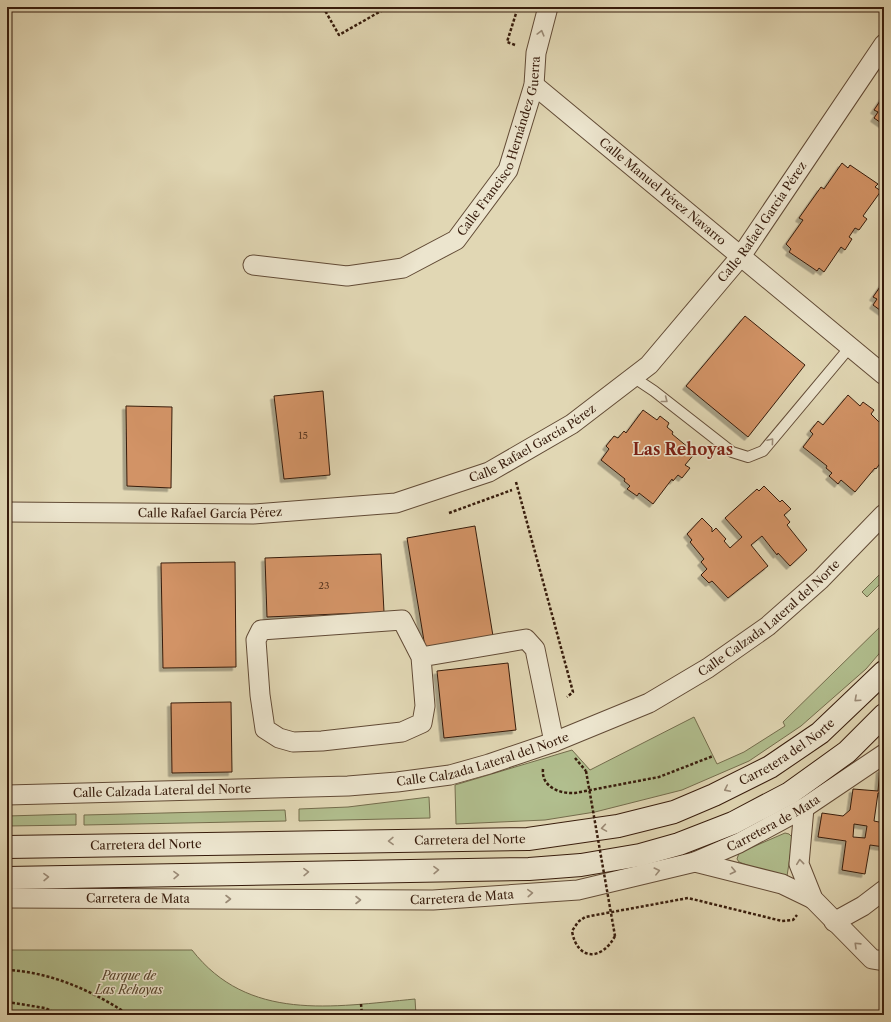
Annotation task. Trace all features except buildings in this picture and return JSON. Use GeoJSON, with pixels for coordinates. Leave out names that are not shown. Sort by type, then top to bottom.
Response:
{"type":"FeatureCollection","features":[{"type":"Feature","properties":{"kind":"street","name":"Calle Francisco Hernández Guerra"},"geometry":{"type":"LineString","coordinates":[[253,265],[347,276],[403,268],[456,240],[508,170],[534,85],[536,53],[548,7]]}},
{"type":"Feature","properties":{"kind":"street","name":"Calle Rafael García Pérez"},"geometry":{"type":"LineString","coordinates":[[7,512],[253,514],[396,503],[489,472],[572,424],[649,365],[740,256],[884,44]]}},
{"type":"Feature","properties":{"kind":"street","name":"Calle Manuel Pérez Navarro"},"geometry":{"type":"LineString","coordinates":[[534,85],[884,375]]}},
{"type":"Feature","properties":{"kind":"street","name":"Calle Calzada Lateral del Norte"},"geometry":{"type":"LineString","coordinates":[[7,795],[348,786],[397,782],[450,775],[489,764],[554,742],[649,702],[708,668],[768,626],[820,580],[884,514]]}},
{"type":"Feature","properties":{"kind":"street"},"geometry":{"type":"LineString","coordinates":[[402,620],[421,657],[425,706],[422,723],[402,732],[322,741],[293,742],[279,738],[265,729],[260,695],[256,640],[261,630],[402,620]]}},
{"type":"Feature","properties":{"kind":"street"},"geometry":{"type":"LineString","coordinates":[[421,657],[526,639],[535,649],[554,742]]}},
{"type":"Feature","properties":{"kind":"street","name":"Carretera del Norte"},"geometry":{"type":"LineString","coordinates":[[7,847],[528,839],[618,826],[674,812],[714,795],[770,768],[820,733],[884,672]]}},
{"type":"Feature","properties":{"kind":"street"},"geometry":{"type":"LineString","coordinates":[[7,878],[529,869],[581,865],[640,855],[679,844],[733,822],[790,793],[847,752],[884,715]]}},
{"type":"Feature","properties":{"kind":"street","name":"Carretera de Mata"},"geometry":{"type":"LineString","coordinates":[[7,898],[433,900],[578,890],[695,862],[739,843],[804,808],[884,754]]}},
{"type":"Feature","properties":{"kind":"street"},"geometry":{"type":"LineString","coordinates":[[804,808],[799,864],[813,899],[872,960],[884,961]]}},
{"type":"Feature","properties":{"kind":"street"},"geometry":{"type":"LineString","coordinates":[[695,862],[782,884],[813,899]]}},
{"type":"Feature","properties":{"kind":"street"},"geometry":{"type":"LineString","coordinates":[[834,922],[863,906],[884,890]]}},
{"type":"Feature","properties":{"kind":"lane"},"geometry":{"type":"LineString","coordinates":[[633,377],[654,391],[732,452],[748,457],[763,451],[850,346]]}},
{"type":"Feature","properties":{"kind":"path"},"geometry":{"type":"LineString","coordinates":[[323,7],[339,35],[388,7]]}},
{"type":"Feature","properties":{"kind":"path"},"geometry":{"type":"LineString","coordinates":[[515,478],[573,692]]}},
{"type":"Feature","properties":{"kind":"path"},"geometry":{"type":"LineString","coordinates":[[449,513],[512,490]]}},
{"type":"Feature","properties":{"kind":"path"},"geometry":{"type":"LineString","coordinates":[[571,755],[579,761],[586,771],[608,892],[610,906],[611,914],[612,921],[615,936],[610,946],[601,951],[589,954],[579,950],[574,942],[572,931],[578,922],[585,917],[607,913],[615,912],[629,909],[659,904],[688,898],[782,921],[793,920],[813,899]]}},
{"type":"Feature","properties":{"kind":"path"},"geometry":{"type":"LineString","coordinates":[[544,765],[543,777],[548,784],[564,794],[658,777],[713,756]]}},
{"type":"Feature","properties":{"kind":"path"},"geometry":{"type":"LineString","coordinates":[[7,970],[31,973],[68,982],[110,1002],[129,1015]]}},
{"type":"Feature","properties":{"kind":"path"},"geometry":{"type":"LineString","coordinates":[[7,1002],[45,1008],[60,1015]]}},
{"type":"Feature","properties":{"kind":"path"},"geometry":{"type":"LineString","coordinates":[[361,1004],[362,1015]]}},
{"type":"Feature","properties":{"kind":"green space"},"geometry":{"type":"Polygon","coordinates":[[[884,570],[884,580],[867,597],[862,592],[884,570]]]}},
{"type":"Feature","properties":{"kind":"green space"},"geometry":{"type":"Polygon","coordinates":[[[884,623],[884,648],[866,669],[801,726],[749,761],[682,790],[595,812],[545,820],[456,824],[455,785],[572,750],[590,770],[694,717],[717,764],[744,752],[785,726],[783,722],[884,623]]]}},
{"type":"Feature","properties":{"kind":"green space"},"geometry":{"type":"Polygon","coordinates":[[[429,797],[430,818],[299,821],[299,809],[348,807],[429,797]]]}},
{"type":"Feature","properties":{"kind":"green space"},"geometry":{"type":"Polygon","coordinates":[[[285,810],[286,821],[84,825],[84,815],[285,810]]]}},
{"type":"Feature","properties":{"kind":"green space"},"geometry":{"type":"Polygon","coordinates":[[[76,814],[76,825],[7,826],[7,816],[76,814]]]}},
{"type":"Feature","properties":{"kind":"green space"},"geometry":{"type":"Polygon","coordinates":[[[785,833],[789,834],[793,838],[787,876],[781,878],[739,862],[737,859],[739,853],[785,833]]]}},
{"type":"Feature","properties":{"kind":"green space","name":"Parque de Las Rehoyas"},"geometry":{"type":"Polygon","coordinates":[[[7,950],[192,950],[214,973],[239,989],[265,999],[293,1004],[323,1006],[353,1005],[415,999],[416,1015],[7,1015],[7,950]]]}},
{"type":"Feature","properties":{"kind":"district","name":"Las Rehoyas"},"geometry":{"type":"Point","coordinates":[683,449]}}]}
